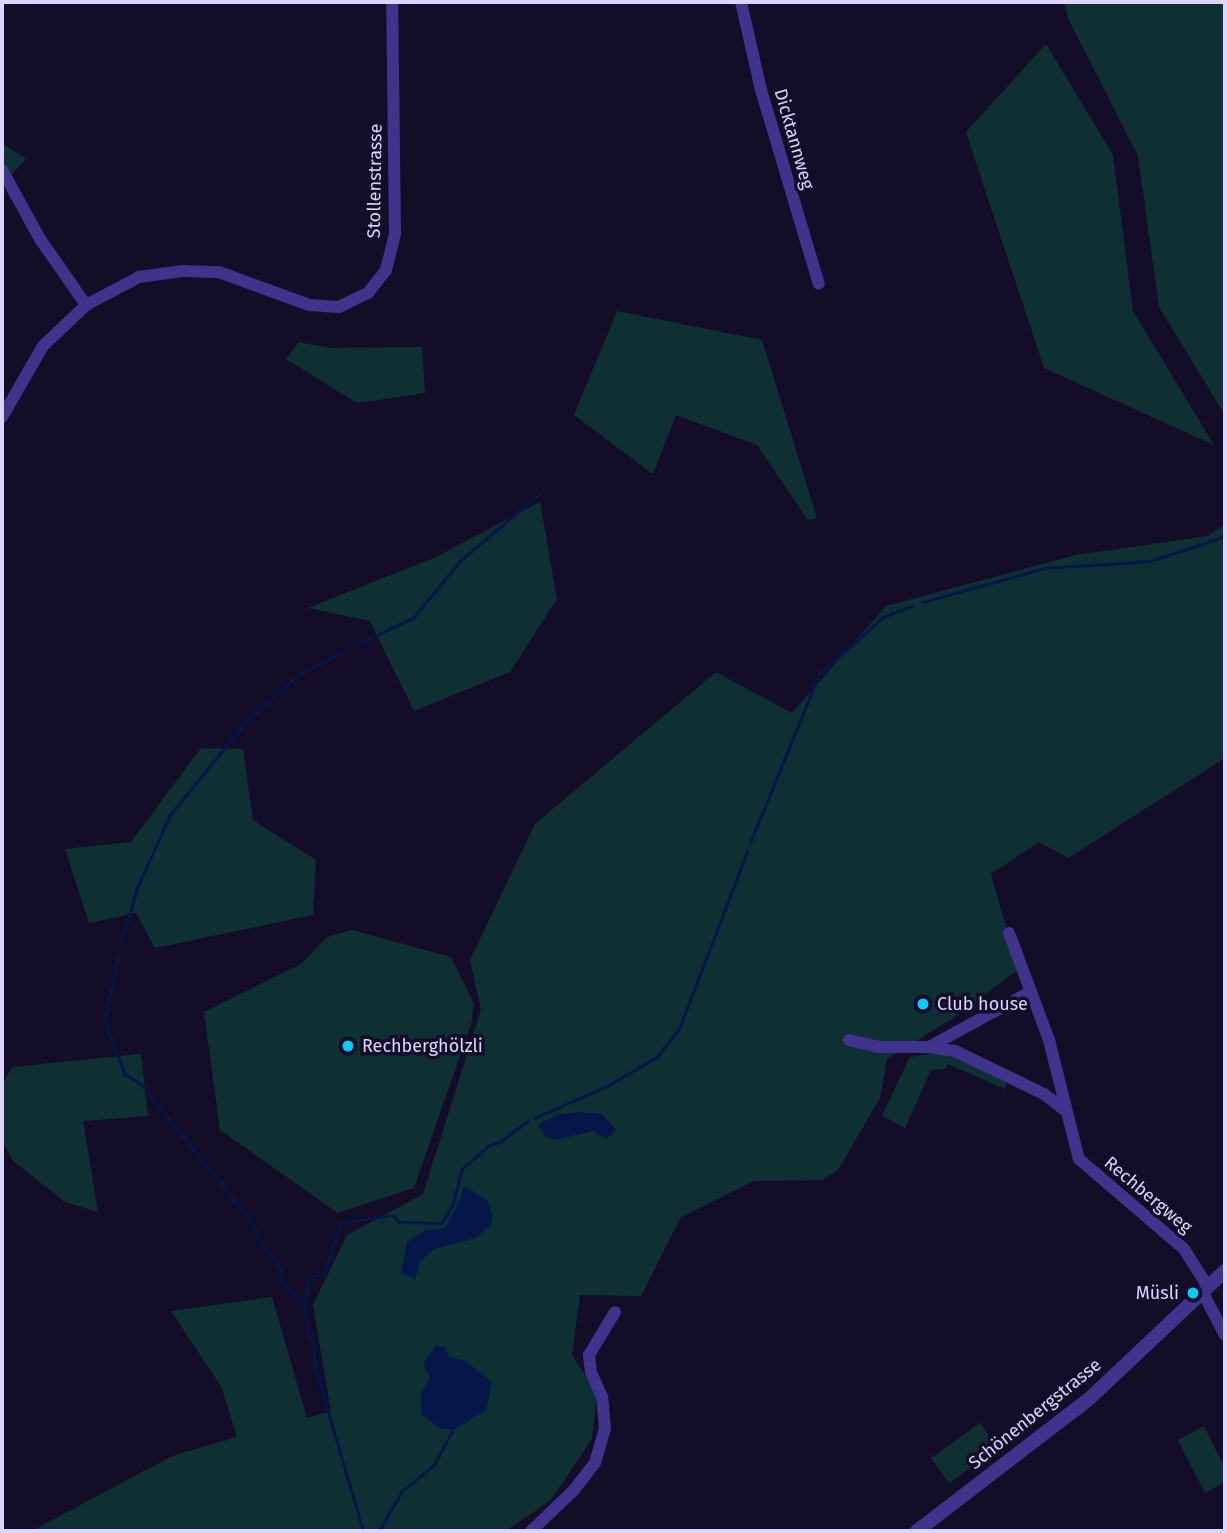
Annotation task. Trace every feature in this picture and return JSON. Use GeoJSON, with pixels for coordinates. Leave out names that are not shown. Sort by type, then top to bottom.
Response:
{"type":"FeatureCollection","features":[{"type":"Feature","properties":{"kind":"street","name":"Stollenstrasse"},"geometry":{"type":"LineString","coordinates":[[2,417],[43,346],[86,305],[139,277],[183,271],[219,272],[309,305],[339,307],[368,293],[386,270],[395,233],[392,2]]}},
{"type":"Feature","properties":{"kind":"street","name":"Dicktannweg"},"geometry":{"type":"LineString","coordinates":[[740,2],[746,15],[761,90],[819,284]]}},
{"type":"Feature","properties":{"kind":"street"},"geometry":{"type":"LineString","coordinates":[[2,170],[40,239],[86,305]]}},
{"type":"Feature","properties":{"kind":"street","name":"Rechbergweg"},"geometry":{"type":"LineString","coordinates":[[1009,933],[1049,1040],[1079,1158],[1184,1249],[1225,1335]]}},
{"type":"Feature","properties":{"kind":"street"},"geometry":{"type":"LineString","coordinates":[[929,1047],[1030,992]]}},
{"type":"Feature","properties":{"kind":"street"},"geometry":{"type":"LineString","coordinates":[[849,1040],[880,1047],[929,1047],[966,1056],[1044,1094],[1067,1111]]}},
{"type":"Feature","properties":{"kind":"street","name":"Schönenbergstrasse"},"geometry":{"type":"LineString","coordinates":[[917,1531],[1074,1412],[1225,1271]]}},
{"type":"Feature","properties":{"kind":"street"},"geometry":{"type":"LineString","coordinates":[[531,1531],[573,1491],[595,1463],[605,1429],[602,1397],[591,1372],[589,1355],[614,1312]]}},
{"type":"Feature","properties":{"kind":"green space"},"geometry":{"type":"Polygon","coordinates":[[[1064,2],[1225,2],[1225,415],[1159,307],[1138,156],[1068,18],[1064,2]]]}},
{"type":"Feature","properties":{"kind":"green space"},"geometry":{"type":"Polygon","coordinates":[[[1046,44],[1113,155],[1133,311],[1214,445],[1044,368],[966,132],[1046,44]]]}},
{"type":"Feature","properties":{"kind":"green space"},"geometry":{"type":"Polygon","coordinates":[[[2,143],[26,159],[2,185],[2,143]]]}},
{"type":"Feature","properties":{"kind":"green space"},"geometry":{"type":"Polygon","coordinates":[[[617,311],[762,340],[817,518],[808,520],[757,445],[676,415],[653,474],[574,415],[617,311]]]}},
{"type":"Feature","properties":{"kind":"green space"},"geometry":{"type":"Polygon","coordinates":[[[299,342],[330,348],[422,347],[425,393],[357,403],[286,359],[299,342]]]}},
{"type":"Feature","properties":{"kind":"green space"},"geometry":{"type":"Polygon","coordinates":[[[540,502],[557,599],[510,672],[414,711],[370,621],[308,608],[436,557],[540,502]]]}},
{"type":"Feature","properties":{"kind":"green space"},"geometry":{"type":"Polygon","coordinates":[[[1225,524],[1225,758],[1068,858],[1039,842],[991,874],[1018,970],[953,1018],[887,1059],[880,1098],[838,1170],[822,1180],[754,1181],[681,1217],[641,1296],[580,1295],[572,1355],[597,1394],[592,1439],[551,1500],[506,1531],[32,1531],[172,1456],[237,1437],[222,1388],[171,1311],[272,1297],[307,1418],[331,1411],[313,1305],[347,1235],[423,1194],[481,1010],[470,960],[535,824],[716,672],[792,713],[886,606],[1076,555],[1208,536],[1225,524]]]}},
{"type":"Feature","properties":{"kind":"green space"},"geometry":{"type":"Polygon","coordinates":[[[201,748],[243,749],[253,820],[316,860],[313,915],[155,948],[136,913],[89,923],[65,849],[131,842],[201,748]]]}},
{"type":"Feature","properties":{"kind":"green space"},"geometry":{"type":"Polygon","coordinates":[[[352,930],[451,957],[474,1004],[471,1024],[414,1188],[338,1213],[220,1130],[204,1012],[301,964],[327,937],[352,930]]]}},
{"type":"Feature","properties":{"kind":"green space"},"geometry":{"type":"Polygon","coordinates":[[[934,1053],[953,1054],[1008,1080],[1005,1089],[948,1064],[945,1069],[931,1070],[905,1128],[882,1116],[910,1057],[934,1053]]]}},
{"type":"Feature","properties":{"kind":"green space"},"geometry":{"type":"Polygon","coordinates":[[[141,1054],[148,1116],[83,1121],[98,1212],[65,1202],[13,1161],[2,1141],[2,1085],[12,1067],[141,1054]]]}},
{"type":"Feature","properties":{"kind":"green space"},"geometry":{"type":"Polygon","coordinates":[[[980,1423],[998,1448],[949,1483],[931,1458],[980,1423]]]}},
{"type":"Feature","properties":{"kind":"green space"},"geometry":{"type":"Polygon","coordinates":[[[1204,1426],[1225,1468],[1225,1482],[1205,1493],[1178,1440],[1204,1426]]]}},
{"type":"Feature","properties":{"kind":"water"},"geometry":{"type":"Polygon","coordinates":[[[577,1112],[602,1114],[616,1130],[607,1139],[593,1131],[555,1140],[545,1136],[538,1125],[556,1115],[577,1112]]]}},
{"type":"Feature","properties":{"kind":"water"},"geometry":{"type":"Polygon","coordinates":[[[466,1187],[488,1201],[493,1217],[491,1225],[476,1238],[434,1249],[420,1262],[415,1279],[401,1273],[407,1242],[425,1230],[445,1228],[460,1200],[462,1189],[466,1187]]]}},
{"type":"Feature","properties":{"kind":"water"},"geometry":{"type":"Polygon","coordinates":[[[436,1346],[446,1347],[449,1357],[466,1361],[492,1382],[486,1410],[453,1430],[440,1428],[421,1414],[421,1393],[430,1378],[423,1364],[436,1346]]]}},
{"type":"Feature","properties":{"kind":"waterway"},"geometry":{"type":"LineString","coordinates":[[358,644],[413,618],[460,561],[539,494]]}},
{"type":"Feature","properties":{"kind":"waterway"},"geometry":{"type":"LineString","coordinates":[[1207,542],[1225,536]]}},
{"type":"Feature","properties":{"kind":"waterway"},"geometry":{"type":"LineString","coordinates":[[923,602],[1045,568],[1150,561],[1205,543]]}},
{"type":"Feature","properties":{"kind":"waterway"},"geometry":{"type":"LineString","coordinates":[[750,843],[819,675],[883,617],[912,606]]}},
{"type":"Feature","properties":{"kind":"waterway"},"geometry":{"type":"LineString","coordinates":[[121,943],[137,888],[170,815],[245,723],[298,675],[345,651]]}},
{"type":"Feature","properties":{"kind":"waterway"},"geometry":{"type":"LineString","coordinates":[[535,1118],[607,1086],[657,1057],[679,1029],[747,852]]}},
{"type":"Feature","properties":{"kind":"waterway"},"geometry":{"type":"LineString","coordinates":[[119,956],[105,1021],[125,1074],[140,1083],[250,1219],[266,1251],[279,1264],[284,1283],[304,1306]]}},
{"type":"Feature","properties":{"kind":"waterway"},"geometry":{"type":"LineString","coordinates":[[363,1531],[314,1365],[314,1346],[308,1334],[304,1306],[308,1282],[315,1276],[323,1276],[342,1222],[394,1216],[399,1222],[442,1223],[453,1204],[462,1169],[488,1146],[501,1141],[528,1121]]}},
{"type":"Feature","properties":{"kind":"waterway"},"geometry":{"type":"LineString","coordinates":[[379,1531],[402,1491],[434,1465],[453,1430]]}},
{"type":"Feature","properties":{"kind":"place","name":"Club house"},"geometry":{"type":"Point","coordinates":[923,1004]}},
{"type":"Feature","properties":{"kind":"place","name":"Rechberghölzli"},"geometry":{"type":"Point","coordinates":[348,1046]}},
{"type":"Feature","properties":{"kind":"place","name":"Müsli"},"geometry":{"type":"Point","coordinates":[1193,1293]}}]}
